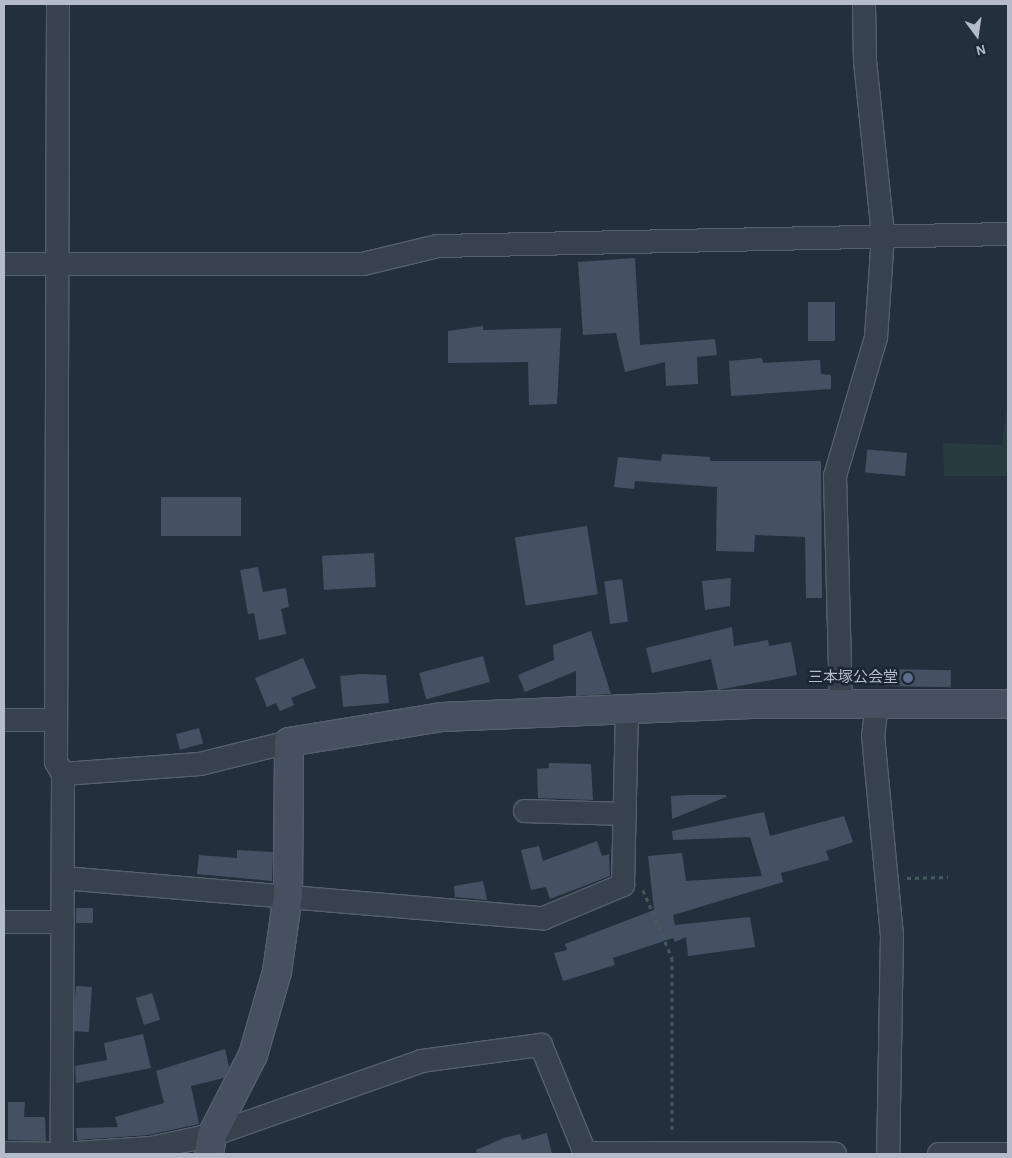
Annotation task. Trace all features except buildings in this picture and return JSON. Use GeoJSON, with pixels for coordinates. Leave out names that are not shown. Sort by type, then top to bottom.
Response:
{"type":"FeatureCollection","features":[{"type":"Feature","properties":{"kind":"street"},"geometry":{"type":"LineString","coordinates":[[58,4],[59,264],[56,762],[63,774],[62,1154]]}},
{"type":"Feature","properties":{"kind":"street"},"geometry":{"type":"LineString","coordinates":[[841,705],[835,476],[876,338],[883,235],[865,61],[864,4]]}},
{"type":"Feature","properties":{"kind":"street"},"geometry":{"type":"LineString","coordinates":[[4,264],[363,264],[438,246],[883,235],[1008,234]]}},
{"type":"Feature","properties":{"kind":"street"},"geometry":{"type":"LineString","coordinates":[[877,704],[873,735],[892,935],[888,1154]]}},
{"type":"Feature","properties":{"kind":"street"},"geometry":{"type":"LineString","coordinates":[[63,774],[200,764],[289,742],[442,717],[627,708],[1008,704]]}},
{"type":"Feature","properties":{"kind":"street"},"geometry":{"type":"LineString","coordinates":[[63,878],[288,895],[544,918],[623,885],[627,708]]}},
{"type":"Feature","properties":{"kind":"street"},"geometry":{"type":"LineString","coordinates":[[4,720],[56,720]]}},
{"type":"Feature","properties":{"kind":"street"},"geometry":{"type":"LineString","coordinates":[[210,1145],[253,1055],[277,972],[288,895],[289,742]]}},
{"type":"Feature","properties":{"kind":"street"},"geometry":{"type":"LineString","coordinates":[[525,811],[624,814]]}},
{"type":"Feature","properties":{"kind":"street"},"geometry":{"type":"LineString","coordinates":[[4,922],[63,922]]}},
{"type":"Feature","properties":{"kind":"street"},"geometry":{"type":"LineString","coordinates":[[4,1153],[62,1154],[210,1145],[422,1061],[541,1045],[585,1153],[835,1154]]}},
{"type":"Feature","properties":{"kind":"street"},"geometry":{"type":"LineString","coordinates":[[939,1154],[1008,1154]]}},
{"type":"Feature","properties":{"kind":"path"},"geometry":{"type":"LineString","coordinates":[[886,878],[948,877]]}},
{"type":"Feature","properties":{"kind":"path"},"geometry":{"type":"LineString","coordinates":[[623,878],[643,889],[672,958],[672,1154]]}},
{"type":"Feature","properties":{"kind":"green space"},"geometry":{"type":"Polygon","coordinates":[[[1008,400],[1008,476],[944,476],[943,443],[1002,445],[1008,400]]]}},
{"type":"Feature","properties":{"kind":"place","name":"三本塚公会堂"},"geometry":{"type":"Point","coordinates":[908,678]}}]}
